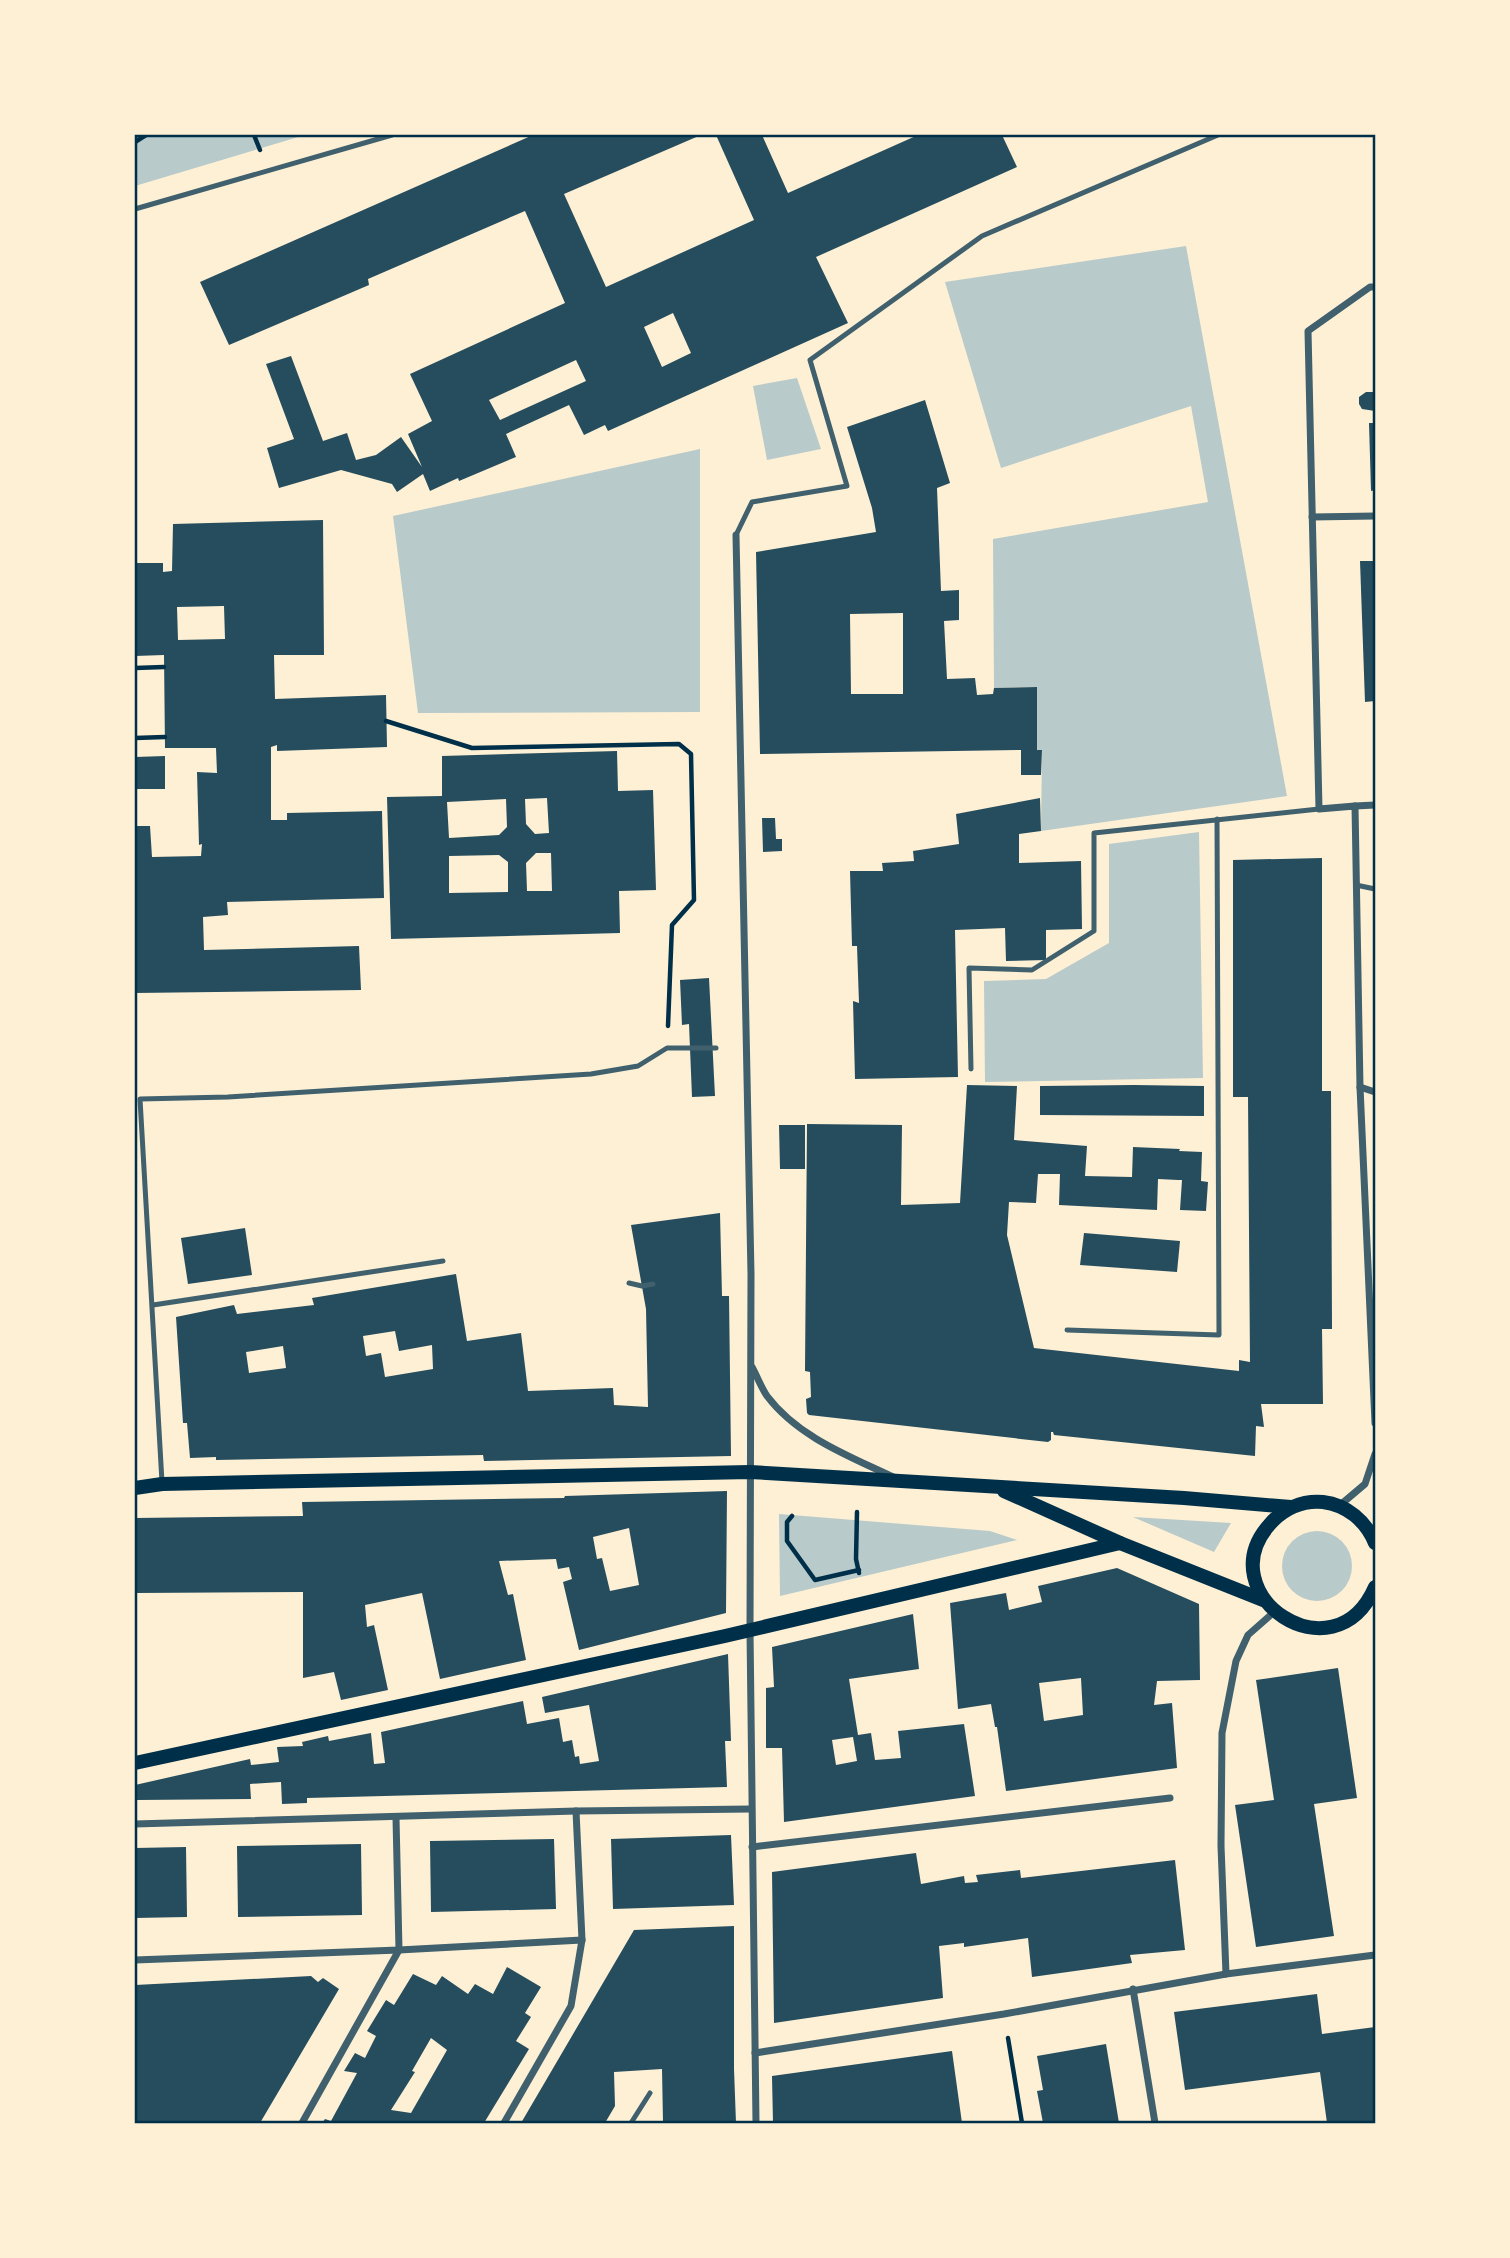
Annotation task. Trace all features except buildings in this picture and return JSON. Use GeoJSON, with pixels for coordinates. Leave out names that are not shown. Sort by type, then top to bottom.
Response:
{"type":"FeatureCollection","features":[{"type":"Feature","properties":{"kind":"main road"},"geometry":{"type":"LineString","coordinates":[[135,1488],[162,1484],[750,1472],[1292,1507]]}},
{"type":"Feature","properties":{"kind":"main road"},"geometry":{"type":"LineString","coordinates":[[996,1487],[1121,1543],[1264,1600]]}},
{"type":"Feature","properties":{"kind":"main road"},"geometry":{"type":"LineString","coordinates":[[1374,1597],[1346,1622],[1328,1628],[1308,1628],[1290,1622],[1274,1612],[1257,1585],[1253,1567],[1256,1548],[1263,1531],[1276,1517],[1292,1507],[1307,1503],[1323,1502],[1339,1506],[1369,1522],[1375,1543]]}},
{"type":"Feature","properties":{"kind":"main road"},"geometry":{"type":"LineString","coordinates":[[135,1763],[750,1630],[1121,1543]]}},
{"type":"Feature","properties":{"kind":"street"},"geometry":{"type":"LineString","coordinates":[[1373,287],[1308,331],[1319,809],[1375,805]]}},
{"type":"Feature","properties":{"kind":"street"},"geometry":{"type":"LineString","coordinates":[[1312,517],[1375,516]]}},
{"type":"Feature","properties":{"kind":"street"},"geometry":{"type":"LineString","coordinates":[[736,535],[751,1367],[750,1630],[755,2123]]}},
{"type":"Feature","properties":{"kind":"street"},"geometry":{"type":"LineString","coordinates":[[1355,806],[1360,1087],[1373,1307],[1375,1423]]}},
{"type":"Feature","properties":{"kind":"street"},"geometry":{"type":"LineString","coordinates":[[1360,1087],[1375,1091]]}},
{"type":"Feature","properties":{"kind":"street"},"geometry":{"type":"LineString","coordinates":[[751,1367],[767,1395],[806,1431],[823,1443],[901,1481]]}},
{"type":"Feature","properties":{"kind":"street"},"geometry":{"type":"LineString","coordinates":[[1339,1506],[1365,1484],[1375,1454]]}},
{"type":"Feature","properties":{"kind":"street"},"geometry":{"type":"LineString","coordinates":[[1226,1974],[1221,1846],[1222,1733],[1236,1661],[1248,1635],[1274,1612]]}},
{"type":"Feature","properties":{"kind":"street"},"geometry":{"type":"LineString","coordinates":[[752,1847],[1170,1798]]}},
{"type":"Feature","properties":{"kind":"street"},"geometry":{"type":"LineString","coordinates":[[135,1824],[576,1811],[751,1809]]}},
{"type":"Feature","properties":{"kind":"street"},"geometry":{"type":"LineString","coordinates":[[504,2123],[572,2006],[582,1940],[576,1811]]}},
{"type":"Feature","properties":{"kind":"street"},"geometry":{"type":"LineString","coordinates":[[302,2123],[399,1950],[396,1818]]}},
{"type":"Feature","properties":{"kind":"street"},"geometry":{"type":"LineString","coordinates":[[135,1960],[582,1940]]}},
{"type":"Feature","properties":{"kind":"street"},"geometry":{"type":"LineString","coordinates":[[755,2053],[1004,2014],[1226,1974],[1375,1955]]}},
{"type":"Feature","properties":{"kind":"street"},"geometry":{"type":"LineString","coordinates":[[1133,1989],[1156,2123]]}},
{"type":"Feature","properties":{"kind":"lane"},"geometry":{"type":"LineString","coordinates":[[135,209],[393,135]]}},
{"type":"Feature","properties":{"kind":"lane"},"geometry":{"type":"LineString","coordinates":[[736,535],[752,502],[847,486],[810,360],[982,236],[1218,135]]}},
{"type":"Feature","properties":{"kind":"lane"},"geometry":{"type":"LineString","coordinates":[[971,1069],[969,968],[1031,970],[1094,931],[1094,832],[1319,809]]}},
{"type":"Feature","properties":{"kind":"lane"},"geometry":{"type":"LineString","coordinates":[[1067,1329],[1219,1335],[1217,819]]}},
{"type":"Feature","properties":{"kind":"lane"},"geometry":{"type":"LineString","coordinates":[[1356,885],[1375,889]]}},
{"type":"Feature","properties":{"kind":"lane"},"geometry":{"type":"LineString","coordinates":[[162,1484],[140,1099],[228,1097],[592,1074],[638,1066],[667,1048],[716,1048]]}},
{"type":"Feature","properties":{"kind":"lane"},"geometry":{"type":"LineString","coordinates":[[153,1305],[443,1261]]}},
{"type":"Feature","properties":{"kind":"lane"},"geometry":{"type":"LineString","coordinates":[[629,1283],[642,1286],[653,1284]]}},
{"type":"Feature","properties":{"kind":"lane"},"geometry":{"type":"LineString","coordinates":[[631,2123],[650,2093]]}},
{"type":"Feature","properties":{"kind":"path"},"geometry":{"type":"LineString","coordinates":[[135,142],[146,135]]}},
{"type":"Feature","properties":{"kind":"path"},"geometry":{"type":"LineString","coordinates":[[135,668],[164,667]]}},
{"type":"Feature","properties":{"kind":"path"},"geometry":{"type":"LineString","coordinates":[[386,721],[472,748],[679,744],[691,754],[694,900],[671,925],[667,1048]]}},
{"type":"Feature","properties":{"kind":"path"},"geometry":{"type":"LineString","coordinates":[[135,738],[165,737]]}},
{"type":"Feature","properties":{"kind":"path"},"geometry":{"type":"LineString","coordinates":[[857,1512],[856,1559],[860,1577]]}},
{"type":"Feature","properties":{"kind":"path"},"geometry":{"type":"LineString","coordinates":[[792,1516],[787,1522],[787,1541],[815,1580],[859,1570]]}},
{"type":"Feature","properties":{"kind":"path"},"geometry":{"type":"LineString","coordinates":[[1004,2014],[1022,2123]]}},
{"type":"Feature","properties":{"kind":"shaded area"},"geometry":{"type":"Polygon","coordinates":[[[135,135],[305,135],[135,186],[135,135]]]}},
{"type":"Feature","properties":{"kind":"shaded area"},"geometry":{"type":"Polygon","coordinates":[[[1186,246],[1287,796],[1041,831],[1042,750],[1037,750],[1037,687],[994,688],[993,539],[1208,502],[1191,406],[1001,468],[945,282],[1186,246]]]}},
{"type":"Feature","properties":{"kind":"shaded area"},"geometry":{"type":"Polygon","coordinates":[[[797,378],[821,449],[767,460],[753,386],[797,378]]]}},
{"type":"Feature","properties":{"kind":"shaded area"},"geometry":{"type":"Polygon","coordinates":[[[700,449],[700,712],[418,713],[393,516],[700,449]]]}},
{"type":"Feature","properties":{"kind":"shaded area"},"geometry":{"type":"Polygon","coordinates":[[[1199,832],[1203,1078],[985,1082],[984,981],[1046,979],[1109,943],[1109,844],[1199,832]]]}},
{"type":"Feature","properties":{"kind":"shaded area"},"geometry":{"type":"Polygon","coordinates":[[[779,1514],[990,1531],[1017,1540],[780,1596],[779,1514]]]}},
{"type":"Feature","properties":{"kind":"shaded area"},"geometry":{"type":"Polygon","coordinates":[[[1133,1517],[1231,1523],[1214,1552],[1133,1517]]]}},
{"type":"Feature","properties":{"kind":"shaded area"},"geometry":{"type":"Polygon","coordinates":[[[1324,1531],[1337,1537],[1346,1546],[1350,1552],[1350,1580],[1342,1591],[1331,1599],[1310,1601],[1292,1591],[1284,1580],[1282,1559],[1292,1541],[1303,1533],[1324,1531]]]}}]}
